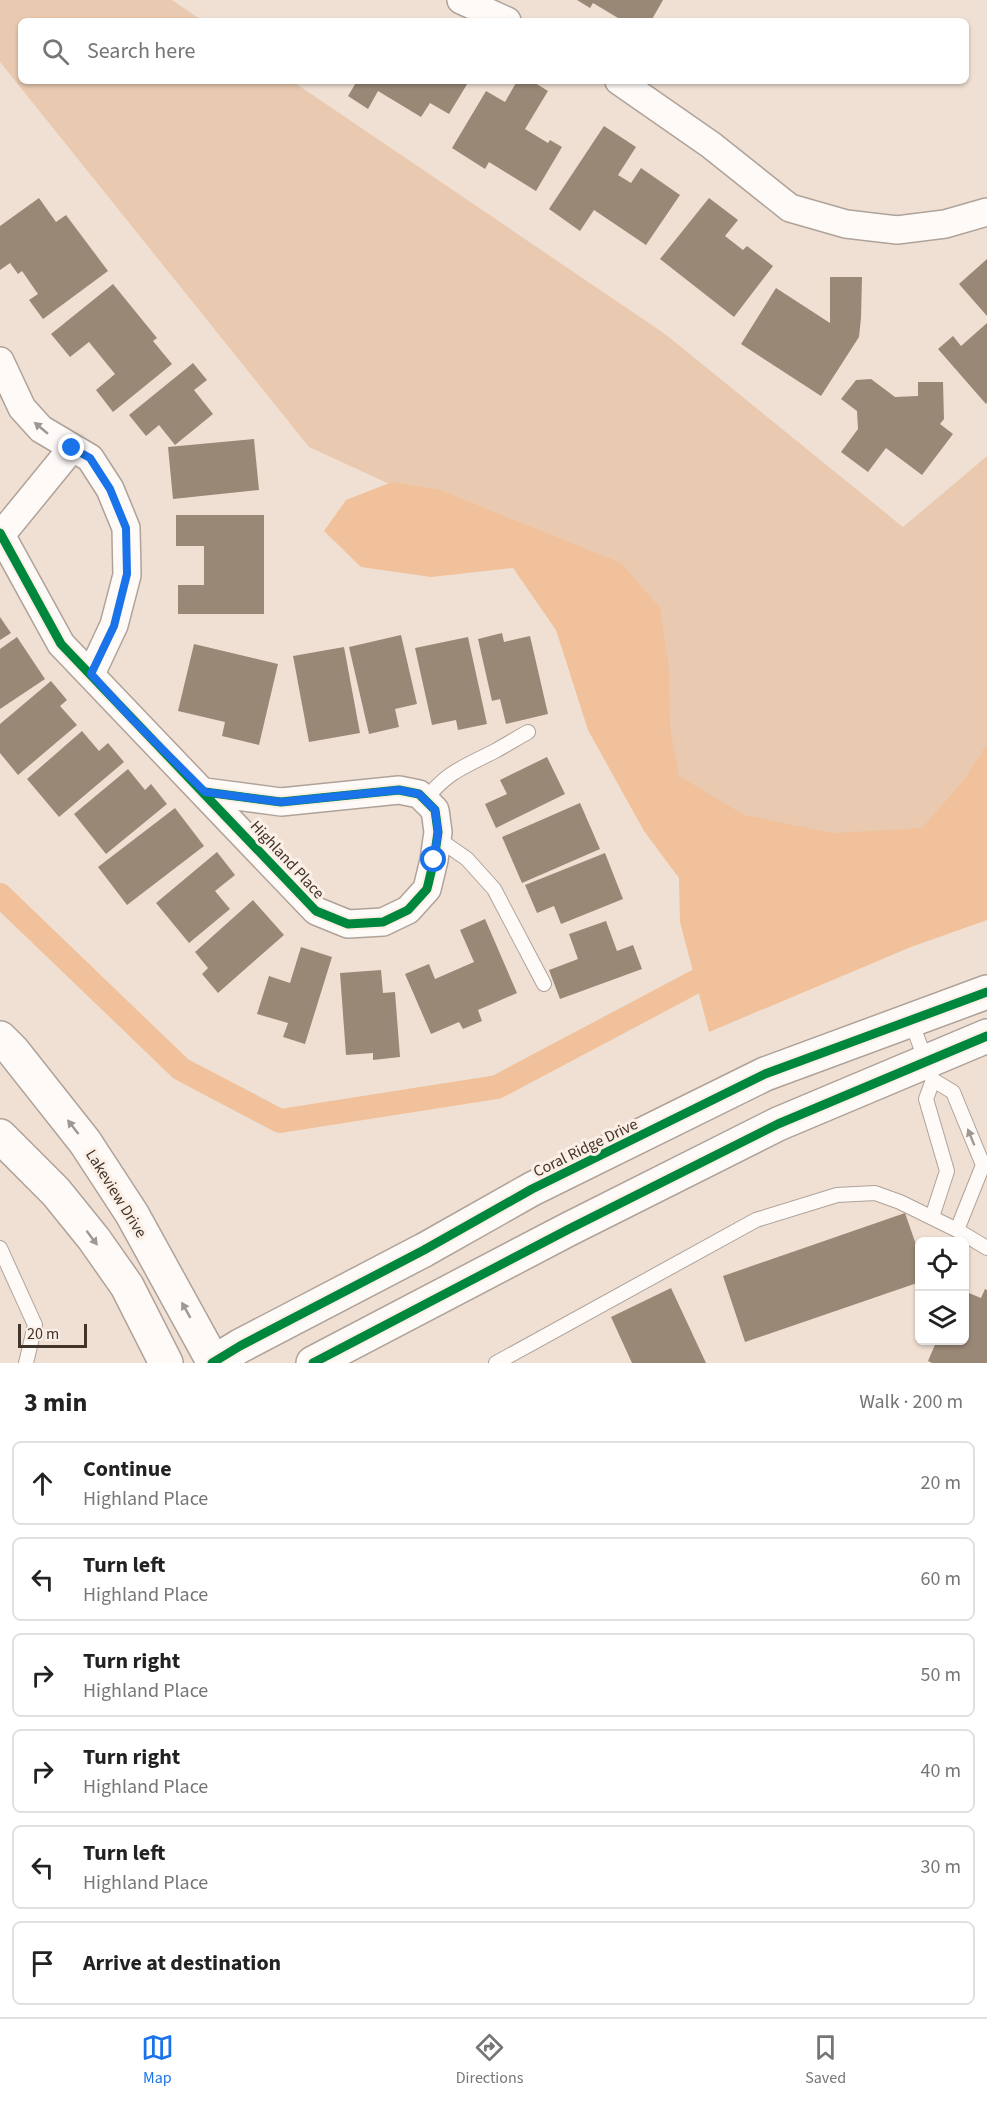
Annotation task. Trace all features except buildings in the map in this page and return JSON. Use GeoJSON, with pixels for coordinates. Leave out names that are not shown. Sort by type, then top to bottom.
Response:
{"type":"FeatureCollection","features":[{"type":"Feature","properties":{"kind":"main road","name":"Coral Ridge Drive"},"geometry":{"type":"LineString","coordinates":[[213,1363],[240,1346],[424,1250],[532,1189],[765,1074],[987,992]]}},
{"type":"Feature","properties":{"kind":"main road"},"geometry":{"type":"LineString","coordinates":[[313,1363],[569,1229],[778,1124],[930,1071],[987,1036]]}},
{"type":"Feature","properties":{"kind":"main road","name":"Lakeview Drive"},"geometry":{"type":"LineString","coordinates":[[0,1038],[13,1051],[85,1142],[132,1214],[213,1363]]}},
{"type":"Feature","properties":{"kind":"main road"},"geometry":{"type":"LineString","coordinates":[[0,1136],[56,1192],[94,1239],[127,1286],[166,1363]]}},
{"type":"Feature","properties":{"kind":"street"},"geometry":{"type":"LineString","coordinates":[[461,0],[500,18]]}},
{"type":"Feature","properties":{"kind":"street"},"geometry":{"type":"LineString","coordinates":[[622,84],[711,145],[790,208],[846,224],[897,231],[945,224],[987,212]]}},
{"type":"Feature","properties":{"kind":"street"},"geometry":{"type":"LineString","coordinates":[[0,361],[22,408],[41,429],[90,458],[110,489],[126,528],[127,574],[114,626],[91,674]]}},
{"type":"Feature","properties":{"kind":"street"},"geometry":{"type":"LineString","coordinates":[[1,534],[72,448]]}},
{"type":"Feature","properties":{"kind":"street","name":"Highland Place"},"geometry":{"type":"LineString","coordinates":[[1,534],[61,644],[205,792],[316,911],[348,924],[383,922],[408,910],[427,889],[437,838],[435,810],[419,794],[399,790],[281,802],[205,792]]}},
{"type":"Feature","properties":{"kind":"lane"},"geometry":{"type":"LineString","coordinates":[[425,800],[436,786],[462,766],[528,732]]}},
{"type":"Feature","properties":{"kind":"lane"},"geometry":{"type":"LineString","coordinates":[[437,838],[466,858],[494,889],[544,984]]}},
{"type":"Feature","properties":{"kind":"lane"},"geometry":{"type":"LineString","coordinates":[[910,1020],[930,1071],[953,1092],[983,1165],[957,1230]]}},
{"type":"Feature","properties":{"kind":"lane"},"geometry":{"type":"LineString","coordinates":[[930,1071],[926,1099],[947,1171],[932,1217]]}},
{"type":"Feature","properties":{"kind":"lane"},"geometry":{"type":"LineString","coordinates":[[496,1363],[756,1220],[837,1195],[875,1193],[932,1217],[987,1248]]}},
{"type":"Feature","properties":{"kind":"lane"},"geometry":{"type":"LineString","coordinates":[[0,1248],[35,1325],[26,1363]]}},
{"type":"Feature","properties":{"kind":"shaded area"},"geometry":{"type":"Polygon","coordinates":[[[0,0],[172,0],[199,18],[18,18],[18,84],[296,84],[665,334],[903,527],[987,456],[987,837],[708,837],[520,544],[309,447],[0,62],[0,0]]]}},
{"type":"Feature","properties":{"kind":"shaded area"},"geometry":{"type":"Polygon","coordinates":[[[392,482],[440,490],[621,563],[660,608],[669,670],[670,727],[679,776],[744,815],[832,833],[922,828],[965,779],[987,744],[987,920],[911,947],[709,1032],[680,922],[679,878],[644,831],[588,730],[556,630],[513,568],[431,577],[361,567],[324,531],[346,500],[392,482]]]}},
{"type":"Feature","properties":{"kind":"waterway"},"geometry":{"type":"LineString","coordinates":[[0,895],[181,1069],[280,1121],[497,1087],[725,966]]}},
{"type":"Feature","properties":{"kind":"cycle path"},"geometry":{"type":"LineString","coordinates":[[0,533],[61,644],[316,911],[348,924],[383,922],[408,910],[427,889],[438,832],[435,810],[419,794],[399,790],[281,802],[205,792]]}},
{"type":"Feature","properties":{"kind":"cycle path"},"geometry":{"type":"LineString","coordinates":[[212,1363],[240,1346],[424,1250],[532,1189],[765,1074],[987,992]]}},
{"type":"Feature","properties":{"kind":"cycle path"},"geometry":{"type":"LineString","coordinates":[[313,1363],[569,1229],[778,1124],[987,1036]]}},
{"type":"Feature","properties":{"kind":"route"},"geometry":{"type":"LineString","coordinates":[[72,448],[90,458],[110,489],[126,528],[127,574],[114,626],[91,674],[205,792],[281,802],[399,790],[419,794],[435,810],[438,832],[434,860]]}}]}
